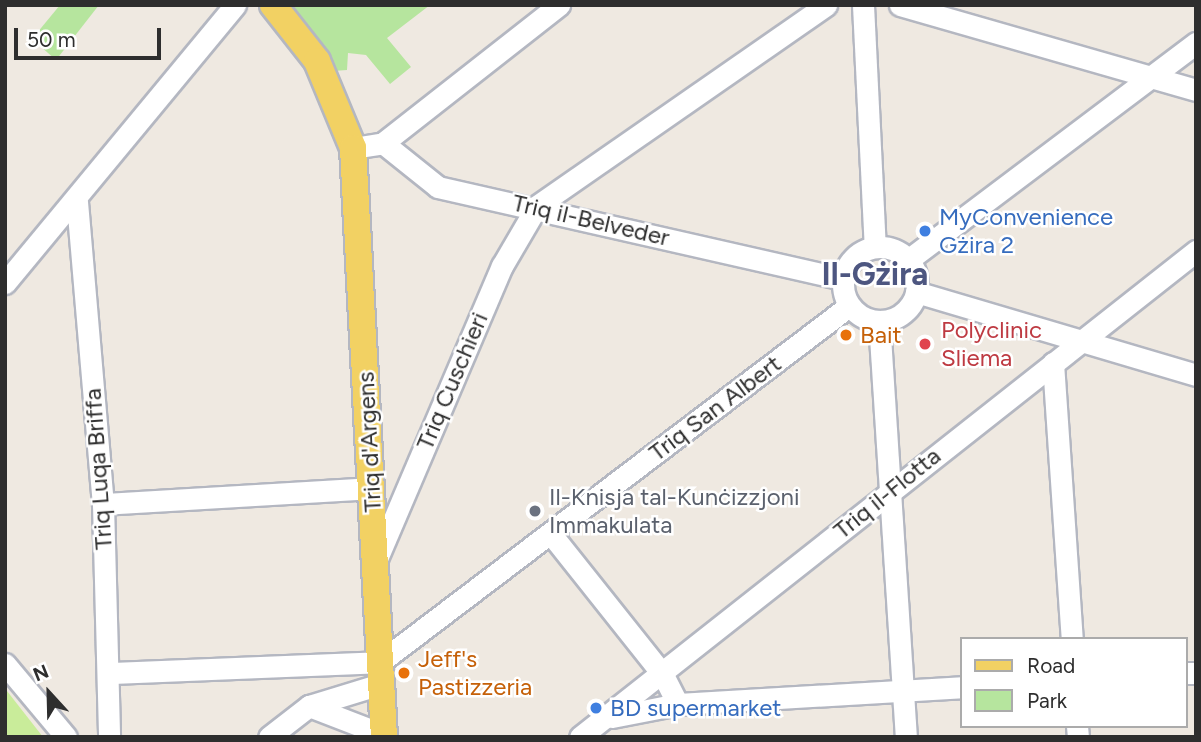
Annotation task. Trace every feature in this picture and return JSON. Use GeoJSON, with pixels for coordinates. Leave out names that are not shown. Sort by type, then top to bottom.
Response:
{"type":"FeatureCollection","features":[{"type":"Feature","properties":{"kind":"main road","name":"Triq d'Argens"},"geometry":{"type":"LineString","coordinates":[[273,5],[317,61],[353,148],[376,561],[372,669],[384,736]]}},
{"type":"Feature","properties":{"kind":"street"},"geometry":{"type":"LineString","coordinates":[[5,283],[77,202],[160,90],[235,5]]}},
{"type":"Feature","properties":{"kind":"street"},"geometry":{"type":"LineString","coordinates":[[353,148],[383,143],[559,5]]}},
{"type":"Feature","properties":{"kind":"street"},"geometry":{"type":"LineString","coordinates":[[537,206],[826,5]]}},
{"type":"Feature","properties":{"kind":"street"},"geometry":{"type":"LineString","coordinates":[[863,5],[875,247]]}},
{"type":"Feature","properties":{"kind":"street"},"geometry":{"type":"LineString","coordinates":[[900,5],[1196,90]]}},
{"type":"Feature","properties":{"kind":"street"},"geometry":{"type":"LineString","coordinates":[[908,260],[1196,43]]}},
{"type":"Feature","properties":{"kind":"street","name":"Triq il-Belveder"},"geometry":{"type":"LineString","coordinates":[[383,143],[438,187],[537,206],[843,279]]}},
{"type":"Feature","properties":{"kind":"street","name":"Triq Luqa Briffa"},"geometry":{"type":"LineString","coordinates":[[77,202],[103,504],[110,673],[109,737]]}},
{"type":"Feature","properties":{"kind":"street","name":"Triq Cuschieri"},"geometry":{"type":"LineString","coordinates":[[376,561],[502,266],[537,206]]}},
{"type":"Feature","properties":{"kind":"street"},"geometry":{"type":"LineString","coordinates":[[875,247],[908,260],[916,292],[903,313],[879,321],[849,306],[843,279],[853,258],[875,247]]}},
{"type":"Feature","properties":{"kind":"street","name":"Triq il-Flotta"},"geometry":{"type":"LineString","coordinates":[[580,737],[603,728],[663,675],[890,490],[1196,251]]}},
{"type":"Feature","properties":{"kind":"street"},"geometry":{"type":"LineString","coordinates":[[916,292],[1079,343],[1196,375]]}},
{"type":"Feature","properties":{"kind":"street","name":"Triq San Albert"},"geometry":{"type":"LineString","coordinates":[[269,737],[309,706],[372,669],[849,306]]}},
{"type":"Feature","properties":{"kind":"street"},"geometry":{"type":"LineString","coordinates":[[879,321],[906,737]]}},
{"type":"Feature","properties":{"kind":"street"},"geometry":{"type":"LineString","coordinates":[[1053,363],[1072,637]]}},
{"type":"Feature","properties":{"kind":"street"},"geometry":{"type":"LineString","coordinates":[[103,504],[372,488]]}},
{"type":"Feature","properties":{"kind":"street"},"geometry":{"type":"LineString","coordinates":[[551,534],[663,675],[678,704]]}},
{"type":"Feature","properties":{"kind":"street"},"geometry":{"type":"LineString","coordinates":[[5,664],[66,737]]}},
{"type":"Feature","properties":{"kind":"street"},"geometry":{"type":"LineString","coordinates":[[110,673],[372,669]]}},
{"type":"Feature","properties":{"kind":"street","name":"Triq San Albert"},"geometry":{"type":"LineString","coordinates":[[309,706],[329,673],[372,669]]}},
{"type":"Feature","properties":{"kind":"street"},"geometry":{"type":"LineString","coordinates":[[603,728],[678,704],[960,687]]}},
{"type":"Feature","properties":{"kind":"street","name":"Triq d'Argens"},"geometry":{"type":"LineString","coordinates":[[309,706],[384,736]]}},
{"type":"Feature","properties":{"kind":"green space"},"geometry":{"type":"Polygon","coordinates":[[[60,5],[99,5],[56,60],[32,39],[60,5]]]}},
{"type":"Feature","properties":{"kind":"green space"},"geometry":{"type":"Polygon","coordinates":[[[289,5],[430,5],[387,38],[411,67],[390,84],[366,55],[348,53],[347,70],[333,71],[289,5]]]}},
{"type":"Feature","properties":{"kind":"green space"},"geometry":{"type":"Polygon","coordinates":[[[7,691],[43,737],[5,737],[7,691]]]}},
{"type":"Feature","properties":{"kind":"place","name":"MyConvenience Gżira 2"},"geometry":{"type":"Point","coordinates":[925,231]}},
{"type":"Feature","properties":{"kind":"place","name":"Bait"},"geometry":{"type":"Point","coordinates":[846,335]}},
{"type":"Feature","properties":{"kind":"place","name":"Polyclinic Sliema"},"geometry":{"type":"Point","coordinates":[925,344]}},
{"type":"Feature","properties":{"kind":"place","name":"Il-Knisja tal-Kunċizzjoni Immakulata"},"geometry":{"type":"Point","coordinates":[535,511]}},
{"type":"Feature","properties":{"kind":"place","name":"Jeff's Pastizzeria"},"geometry":{"type":"Point","coordinates":[404,673]}},
{"type":"Feature","properties":{"kind":"place","name":"BD supermarket"},"geometry":{"type":"Point","coordinates":[596,708]}},
{"type":"Feature","properties":{"kind":"district","name":"Il-Gżira"},"geometry":{"type":"Point","coordinates":[875,274]}}]}
